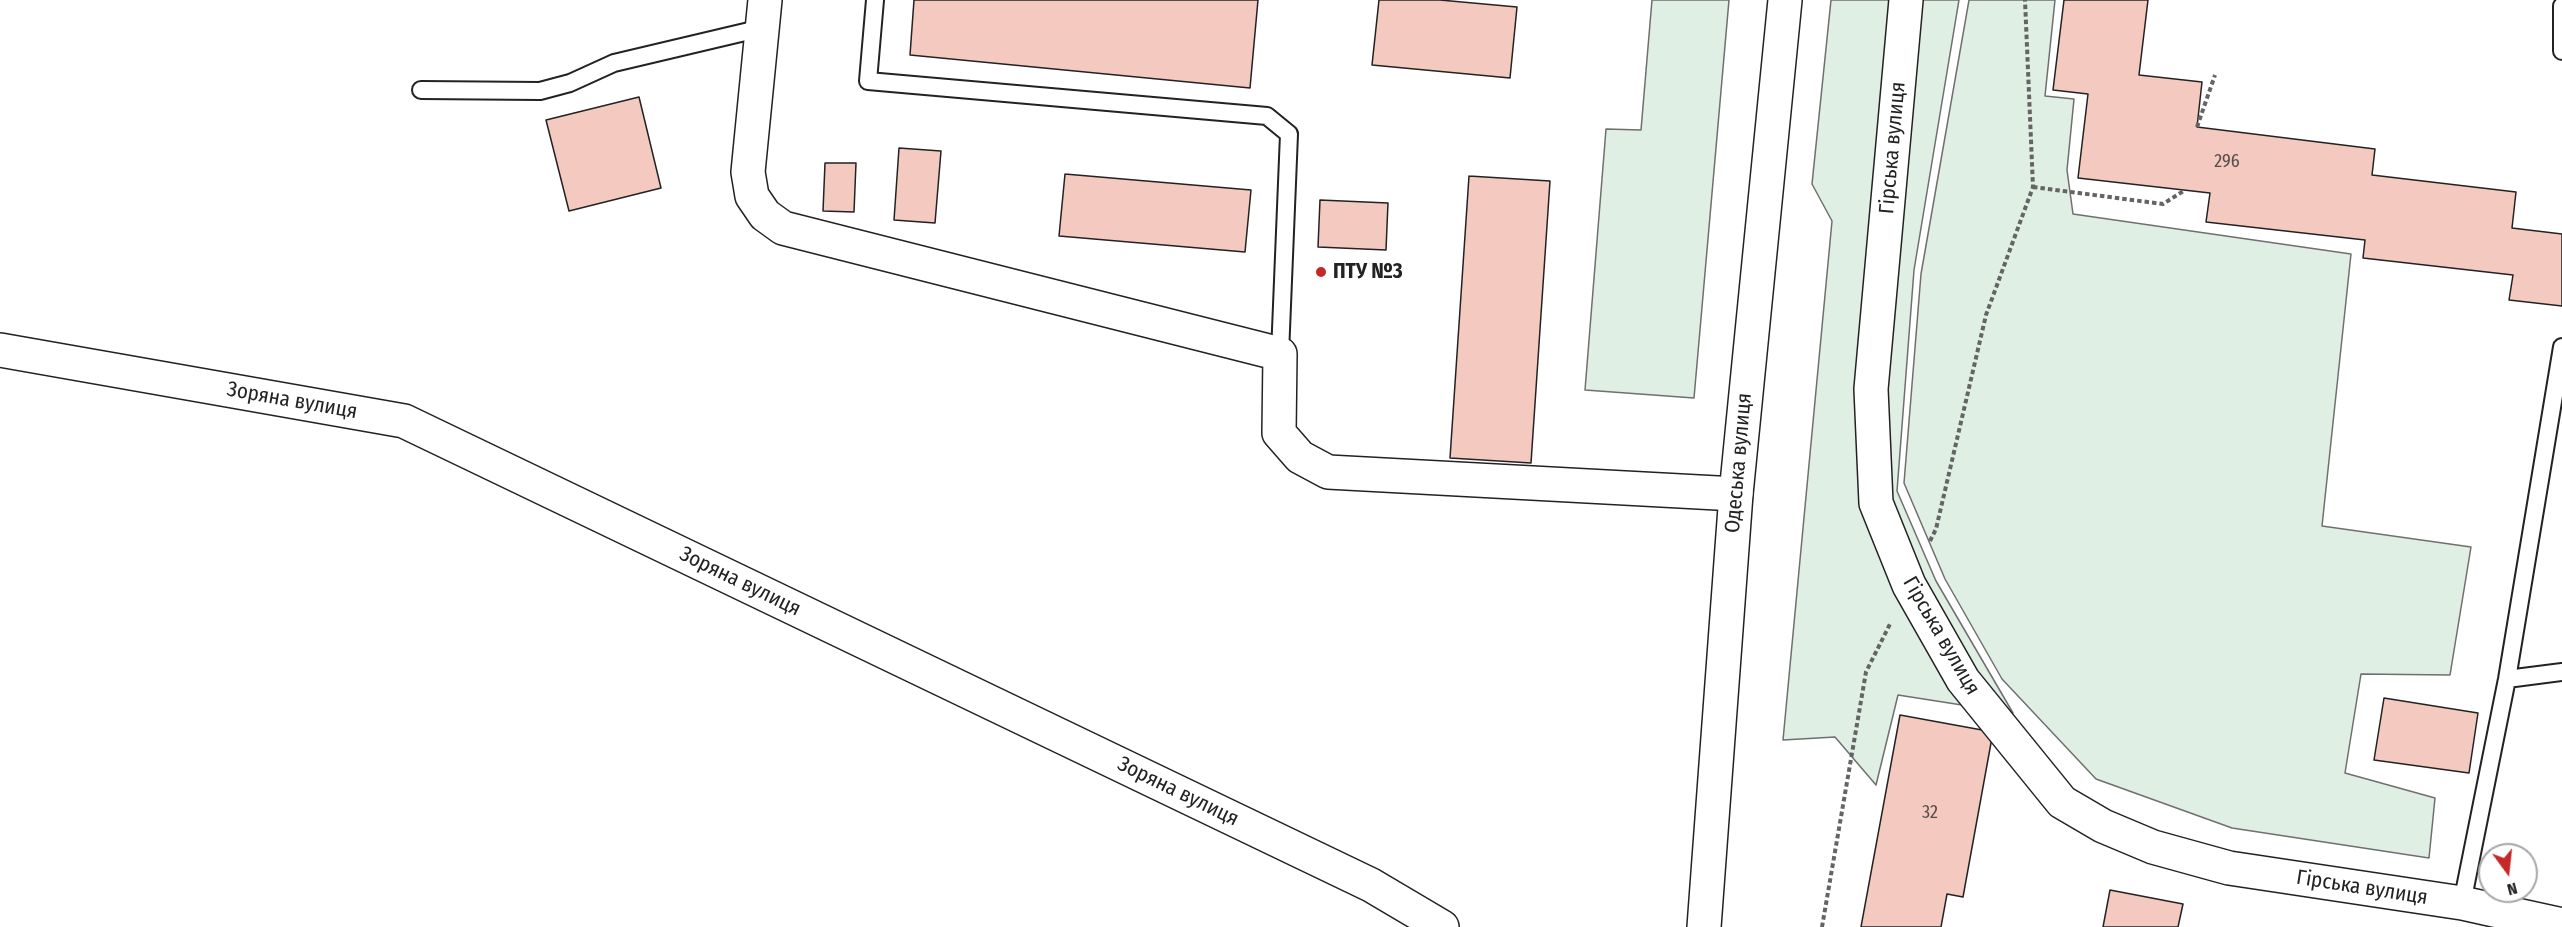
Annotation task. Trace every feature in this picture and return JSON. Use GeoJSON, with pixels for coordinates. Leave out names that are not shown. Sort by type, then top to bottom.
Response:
{"type":"FeatureCollection","features":[{"type":"Feature","properties":{"kind":"street","name":"Одеська вулиця"},"geometry":{"type":"LineString","coordinates":[[1704,927],[1736,494],[1785,0]]}},
{"type":"Feature","properties":{"kind":"street","name":"Гірська вулиця"},"geometry":{"type":"LineString","coordinates":[[1906,0],[1871,389],[1876,503],[1909,585],[1963,680],[2062,802],[2093,820],[2153,847],[2229,868],[2462,903],[2562,924]]}},
{"type":"Feature","properties":{"kind":"street"},"geometry":{"type":"LineString","coordinates":[[764,14],[748,172],[752,196],[765,215],[783,228],[1280,354],[1279,434],[1300,457],[1328,472],[1736,494]]}},
{"type":"Feature","properties":{"kind":"street","name":"Зоряна вулиця"},"geometry":{"type":"LineString","coordinates":[[0,350],[404,421],[1371,885],[1442,927]]}},
{"type":"Feature","properties":{"kind":"lane"},"geometry":{"type":"LineString","coordinates":[[874,0],[868,81],[1267,116],[1289,134],[1280,354]]}},
{"type":"Feature","properties":{"kind":"lane"},"geometry":{"type":"LineString","coordinates":[[2562,6],[2562,51]]}},
{"type":"Feature","properties":{"kind":"lane"},"geometry":{"type":"LineString","coordinates":[[421,90],[540,91],[570,83],[614,63],[764,14]]}},
{"type":"Feature","properties":{"kind":"lane"},"geometry":{"type":"LineString","coordinates":[[2462,903],[2507,679],[2562,347]]}},
{"type":"Feature","properties":{"kind":"lane"},"geometry":{"type":"LineString","coordinates":[[2507,679],[2562,672]]}},
{"type":"Feature","properties":{"kind":"path"},"geometry":{"type":"LineString","coordinates":[[1822,927],[1866,672],[1936,529],[1986,315],[2033,186],[2025,0]]}},
{"type":"Feature","properties":{"kind":"path"},"geometry":{"type":"LineString","coordinates":[[2197,127],[2215,75]]}},
{"type":"Feature","properties":{"kind":"path"},"geometry":{"type":"LineString","coordinates":[[2033,186],[2163,204],[2185,190]]}},
{"type":"Feature","properties":{"kind":"green space"},"geometry":{"type":"Polygon","coordinates":[[[1652,0],[1729,0],[1694,398],[1585,390],[1606,129],[1641,130],[1652,0]]]}},
{"type":"Feature","properties":{"kind":"green space"},"geometry":{"type":"Polygon","coordinates":[[[1831,0],[1959,0],[1914,270],[1897,491],[1936,581],[2013,713],[1898,695],[1876,785],[1835,737],[1783,740],[1832,221],[1812,184],[1831,0]]]}},
{"type":"Feature","properties":{"kind":"green space"},"geometry":{"type":"Polygon","coordinates":[[[1969,0],[2055,0],[2045,96],[2074,99],[2067,170],[2073,214],[2351,254],[2322,526],[2471,547],[2450,675],[2361,674],[2345,773],[2435,798],[2429,858],[2232,828],[2096,779],[2002,679],[1945,579],[1904,483],[1921,274],[1969,0]]]}},
{"type":"Feature","properties":{"kind":"building"},"geometry":{"type":"Polygon","coordinates":[[[914,0],[1258,0],[1250,88],[910,55],[914,0]]]}},
{"type":"Feature","properties":{"kind":"building"},"geometry":{"type":"Polygon","coordinates":[[[1379,0],[1440,0],[1517,7],[1510,78],[1372,65],[1379,0]]]}},
{"type":"Feature","properties":{"kind":"building"},"geometry":{"type":"Polygon","coordinates":[[[2064,0],[2148,0],[2139,75],[2202,82],[2197,127],[2375,149],[2372,175],[2516,192],[2512,228],[2562,234],[2562,306],[2509,300],[2513,275],[2363,258],[2365,240],[2206,222],[2210,193],[2078,178],[2088,94],[2053,90],[2064,0]]]}},
{"type":"Feature","properties":{"kind":"building"},"geometry":{"type":"Polygon","coordinates":[[[639,97],[661,188],[569,211],[546,120],[639,97]]]}},
{"type":"Feature","properties":{"kind":"building"},"geometry":{"type":"Polygon","coordinates":[[[899,148],[941,151],[935,223],[894,220],[899,148]]]}},
{"type":"Feature","properties":{"kind":"building"},"geometry":{"type":"Polygon","coordinates":[[[825,163],[856,163],[854,212],[823,211],[825,163]]]}},
{"type":"Feature","properties":{"kind":"building"},"geometry":{"type":"Polygon","coordinates":[[[1065,174],[1251,190],[1245,252],[1059,236],[1065,174]]]}},
{"type":"Feature","properties":{"kind":"building"},"geometry":{"type":"Polygon","coordinates":[[[1469,176],[1550,181],[1531,463],[1450,458],[1469,176]]]}},
{"type":"Feature","properties":{"kind":"building"},"geometry":{"type":"Polygon","coordinates":[[[1320,200],[1388,203],[1386,250],[1318,247],[1320,200]]]}},
{"type":"Feature","properties":{"kind":"building"},"geometry":{"type":"Polygon","coordinates":[[[2384,698],[2478,713],[2469,773],[2374,760],[2384,698]]]}},
{"type":"Feature","properties":{"kind":"building"},"geometry":{"type":"Polygon","coordinates":[[[1900,715],[1993,732],[1963,897],[1947,894],[1941,927],[1861,927],[1900,715]]]}},
{"type":"Feature","properties":{"kind":"building"},"geometry":{"type":"Polygon","coordinates":[[[2110,890],[2183,904],[2178,927],[2103,927],[2110,890]]]}},
{"type":"Feature","properties":{"kind":"place","name":"ПТУ №3"},"geometry":{"type":"Point","coordinates":[1321,272]}}]}
